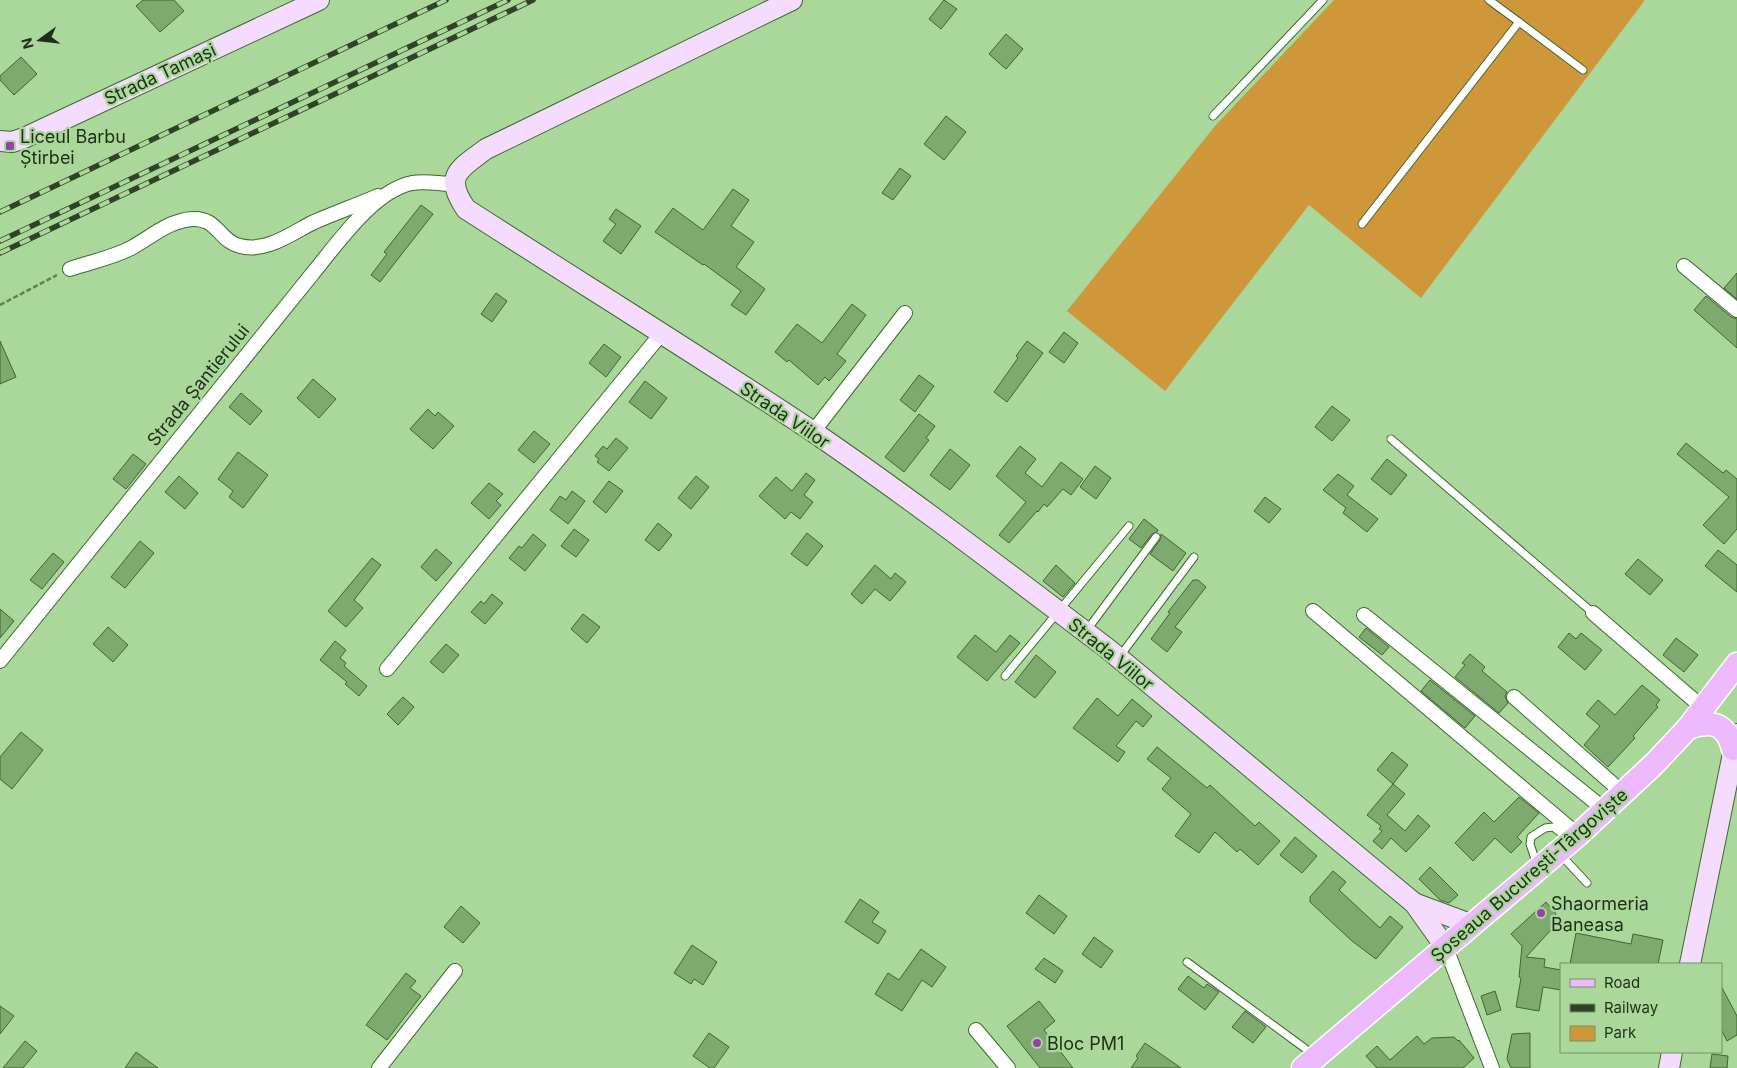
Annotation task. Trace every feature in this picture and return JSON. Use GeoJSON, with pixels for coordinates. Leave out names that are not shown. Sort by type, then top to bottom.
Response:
{"type":"FeatureCollection","features":[{"type":"Feature","properties":{"kind":"main road","name":"Strada Tamași"},"geometry":{"type":"LineString","coordinates":[[0,142],[12,142],[24,138],[319,0]]}},
{"type":"Feature","properties":{"kind":"main road"},"geometry":{"type":"LineString","coordinates":[[455,185],[456,174],[486,149],[792,0]]}},
{"type":"Feature","properties":{"kind":"main road","name":"Strada Viilor"},"geometry":{"type":"LineString","coordinates":[[455,185],[457,196],[466,209],[813,432],[975,548],[1086,632],[1414,903],[1446,948]]}},
{"type":"Feature","properties":{"kind":"main road","name":"Șoseaua București-Târgoviște"},"geometry":{"type":"LineString","coordinates":[[1309,1062],[1473,926],[1605,810],[1654,764],[1688,728],[1737,664]]}},
{"type":"Feature","properties":{"kind":"main road"},"geometry":{"type":"LineString","coordinates":[[1688,728],[1707,723],[1717,725],[1726,732],[1731,740],[1735,741],[1690,963]]}},
{"type":"Feature","properties":{"kind":"main road","name":"Strada Viilor"},"geometry":{"type":"LineString","coordinates":[[1414,903],[1473,926]]}},
{"type":"Feature","properties":{"kind":"main road"},"geometry":{"type":"LineString","coordinates":[[1669,1068],[1672,1053]]}},
{"type":"Feature","properties":{"kind":"street","name":"Strada Șantierului"},"geometry":{"type":"LineString","coordinates":[[0,661],[361,216],[390,192],[412,183],[435,182],[455,185]]}},
{"type":"Feature","properties":{"kind":"street"},"geometry":{"type":"LineString","coordinates":[[70,269],[120,253],[161,229],[191,219],[207,220],[230,242],[239,246],[257,247],[270,244],[280,241],[315,222],[390,192]]}},
{"type":"Feature","properties":{"kind":"street"},"geometry":{"type":"LineString","coordinates":[[1684,266],[1737,310]]}},
{"type":"Feature","properties":{"kind":"street"},"geometry":{"type":"LineString","coordinates":[[813,432],[905,313]]}},
{"type":"Feature","properties":{"kind":"street"},"geometry":{"type":"LineString","coordinates":[[387,669],[661,334]]}},
{"type":"Feature","properties":{"kind":"street"},"geometry":{"type":"LineString","coordinates":[[1313,611],[1569,843]]}},
{"type":"Feature","properties":{"kind":"street"},"geometry":{"type":"LineString","coordinates":[[1593,613],[1703,708]]}},
{"type":"Feature","properties":{"kind":"street"},"geometry":{"type":"LineString","coordinates":[[1364,615],[1605,810]]}},
{"type":"Feature","properties":{"kind":"street"},"geometry":{"type":"LineString","coordinates":[[1514,697],[1623,793]]}},
{"type":"Feature","properties":{"kind":"street","name":"Strada Viilor"},"geometry":{"type":"LineString","coordinates":[[1446,948],[1492,1068]]}},
{"type":"Feature","properties":{"kind":"street"},"geometry":{"type":"LineString","coordinates":[[379,1068],[455,971]]}},
{"type":"Feature","properties":{"kind":"street"},"geometry":{"type":"LineString","coordinates":[[976,1030],[1008,1068]]}},
{"type":"Feature","properties":{"kind":"lane"},"geometry":{"type":"LineString","coordinates":[[1213,116],[1323,0]]}},
{"type":"Feature","properties":{"kind":"lane"},"geometry":{"type":"LineString","coordinates":[[1489,0],[1583,70]]}},
{"type":"Feature","properties":{"kind":"lane"},"geometry":{"type":"LineString","coordinates":[[1362,224],[1519,22]]}},
{"type":"Feature","properties":{"kind":"lane"},"geometry":{"type":"LineString","coordinates":[[1391,439],[1593,613]]}},
{"type":"Feature","properties":{"kind":"lane"},"geometry":{"type":"LineString","coordinates":[[1005,676],[1129,526]]}},
{"type":"Feature","properties":{"kind":"lane"},"geometry":{"type":"LineString","coordinates":[[1086,632],[1156,537]]}},
{"type":"Feature","properties":{"kind":"lane"},"geometry":{"type":"LineString","coordinates":[[1118,658],[1194,557]]}},
{"type":"Feature","properties":{"kind":"lane"},"geometry":{"type":"LineString","coordinates":[[1539,869],[1530,844],[1531,837],[1545,828],[1552,827],[1569,843],[1587,883]]}},
{"type":"Feature","properties":{"kind":"lane"},"geometry":{"type":"LineString","coordinates":[[1187,962],[1309,1062]]}},
{"type":"Feature","properties":{"kind":"path"},"geometry":{"type":"LineString","coordinates":[[0,305],[70,269]]}},
{"type":"Feature","properties":{"kind":"green space"},"geometry":{"type":"Polygon","coordinates":[[[1334,0],[1645,0],[1421,298],[1309,205],[1165,391],[1067,311],[1215,126],[1334,0]]]}},
{"type":"Feature","properties":{"kind":"building"},"geometry":{"type":"Polygon","coordinates":[[[143,0],[174,0],[184,11],[160,32],[136,6],[143,0]]]}},
{"type":"Feature","properties":{"kind":"building"},"geometry":{"type":"Polygon","coordinates":[[[944,0],[957,9],[941,29],[929,19],[944,0]]]}},
{"type":"Feature","properties":{"kind":"building"},"geometry":{"type":"Polygon","coordinates":[[[1006,34],[1023,49],[1006,69],[989,54],[1006,34]]]}},
{"type":"Feature","properties":{"kind":"building"},"geometry":{"type":"Polygon","coordinates":[[[21,57],[37,74],[14,95],[0,80],[0,76],[21,57]]]}},
{"type":"Feature","properties":{"kind":"building"},"geometry":{"type":"Polygon","coordinates":[[[946,116],[966,132],[944,160],[924,144],[946,116]]]}},
{"type":"Feature","properties":{"kind":"building"},"geometry":{"type":"Polygon","coordinates":[[[900,168],[911,176],[893,200],[882,193],[900,168]]]}},
{"type":"Feature","properties":{"kind":"building"},"geometry":{"type":"Polygon","coordinates":[[[733,189],[749,200],[731,226],[754,242],[736,267],[765,289],[746,315],[731,305],[741,291],[655,232],[673,208],[703,230],[733,189]]]}},
{"type":"Feature","properties":{"kind":"building"},"geometry":{"type":"Polygon","coordinates":[[[421,205],[433,214],[380,282],[371,275],[387,254],[384,252],[421,205]]]}},
{"type":"Feature","properties":{"kind":"building"},"geometry":{"type":"Polygon","coordinates":[[[616,209],[641,226],[621,254],[603,241],[616,224],[609,219],[616,209]]]}},
{"type":"Feature","properties":{"kind":"building"},"geometry":{"type":"Polygon","coordinates":[[[1737,273],[1737,299],[1724,288],[1737,273]]]}},
{"type":"Feature","properties":{"kind":"building"},"geometry":{"type":"Polygon","coordinates":[[[496,293],[507,301],[492,322],[481,314],[496,293]]]}},
{"type":"Feature","properties":{"kind":"building"},"geometry":{"type":"Polygon","coordinates":[[[1706,296],[1731,317],[1737,319],[1737,348],[1694,310],[1706,296]]]}},
{"type":"Feature","properties":{"kind":"building"},"geometry":{"type":"Polygon","coordinates":[[[852,304],[866,315],[837,354],[846,361],[829,381],[825,377],[818,385],[789,360],[787,362],[775,352],[797,324],[822,343],[852,304]]]}},
{"type":"Feature","properties":{"kind":"building"},"geometry":{"type":"Polygon","coordinates":[[[1064,332],[1078,343],[1064,363],[1049,352],[1064,332]]]}},
{"type":"Feature","properties":{"kind":"building"},"geometry":{"type":"Polygon","coordinates":[[[0,341],[16,377],[0,384],[0,341]]]}},
{"type":"Feature","properties":{"kind":"building"},"geometry":{"type":"Polygon","coordinates":[[[1027,341],[1043,353],[1007,402],[994,392],[1018,358],[1016,356],[1027,341]]]}},
{"type":"Feature","properties":{"kind":"building"},"geometry":{"type":"Polygon","coordinates":[[[604,344],[621,357],[606,377],[589,363],[604,344]]]}},
{"type":"Feature","properties":{"kind":"building"},"geometry":{"type":"Polygon","coordinates":[[[919,375],[934,386],[915,412],[900,400],[919,375]]]}},
{"type":"Feature","properties":{"kind":"building"},"geometry":{"type":"Polygon","coordinates":[[[313,379],[336,399],[319,418],[297,398],[313,379]]]}},
{"type":"Feature","properties":{"kind":"building"},"geometry":{"type":"Polygon","coordinates":[[[645,381],[667,398],[651,419],[629,402],[645,381]]]}},
{"type":"Feature","properties":{"kind":"building"},"geometry":{"type":"Polygon","coordinates":[[[241,393],[262,411],[250,425],[229,407],[241,393]]]}},
{"type":"Feature","properties":{"kind":"building"},"geometry":{"type":"Polygon","coordinates":[[[1332,406],[1350,420],[1332,441],[1315,427],[1332,406]]]}},
{"type":"Feature","properties":{"kind":"building"},"geometry":{"type":"Polygon","coordinates":[[[428,409],[435,416],[438,412],[454,426],[433,449],[410,429],[428,409]]]}},
{"type":"Feature","properties":{"kind":"building"},"geometry":{"type":"Polygon","coordinates":[[[919,414],[935,426],[926,438],[929,440],[904,472],[885,457],[919,414]]]}},
{"type":"Feature","properties":{"kind":"building"},"geometry":{"type":"Polygon","coordinates":[[[534,431],[550,444],[534,463],[518,450],[534,431]]]}},
{"type":"Feature","properties":{"kind":"building"},"geometry":{"type":"Polygon","coordinates":[[[616,438],[628,448],[609,471],[597,462],[599,459],[595,456],[603,446],[607,449],[616,438]]]}},
{"type":"Feature","properties":{"kind":"building"},"geometry":{"type":"Polygon","coordinates":[[[1686,443],[1723,473],[1726,470],[1737,479],[1737,529],[1724,544],[1703,525],[1729,497],[1677,454],[1686,443]]]}},
{"type":"Feature","properties":{"kind":"building"},"geometry":{"type":"Polygon","coordinates":[[[1020,446],[1036,459],[1025,473],[1042,487],[1061,462],[1083,479],[1071,495],[1063,489],[1047,507],[1044,504],[1009,543],[999,535],[1026,502],[996,476],[1020,446]]]}},
{"type":"Feature","properties":{"kind":"building"},"geometry":{"type":"Polygon","coordinates":[[[950,449],[970,465],[950,490],[930,475],[950,449]]]}},
{"type":"Feature","properties":{"kind":"building"},"geometry":{"type":"Polygon","coordinates":[[[238,452],[268,475],[243,508],[229,497],[233,491],[218,479],[238,452]]]}},
{"type":"Feature","properties":{"kind":"building"},"geometry":{"type":"Polygon","coordinates":[[[133,454],[146,464],[126,489],[113,479],[133,454]]]}},
{"type":"Feature","properties":{"kind":"building"},"geometry":{"type":"Polygon","coordinates":[[[1387,459],[1407,475],[1391,495],[1371,479],[1387,459]]]}},
{"type":"Feature","properties":{"kind":"building"},"geometry":{"type":"Polygon","coordinates":[[[1095,466],[1111,478],[1096,499],[1080,487],[1095,466]]]}},
{"type":"Feature","properties":{"kind":"building"},"geometry":{"type":"Polygon","coordinates":[[[806,473],[815,480],[804,495],[813,502],[800,519],[791,512],[785,519],[759,496],[776,477],[792,491],[806,473]]]}},
{"type":"Feature","properties":{"kind":"building"},"geometry":{"type":"Polygon","coordinates":[[[1338,474],[1354,486],[1347,495],[1378,519],[1367,532],[1343,513],[1346,508],[1323,490],[1338,474]]]}},
{"type":"Feature","properties":{"kind":"building"},"geometry":{"type":"Polygon","coordinates":[[[179,476],[198,493],[185,509],[165,492],[179,476]]]}},
{"type":"Feature","properties":{"kind":"building"},"geometry":{"type":"Polygon","coordinates":[[[696,476],[709,487],[691,509],[678,498],[696,476]]]}},
{"type":"Feature","properties":{"kind":"building"},"geometry":{"type":"Polygon","coordinates":[[[609,481],[623,491],[606,513],[593,502],[609,481]]]}},
{"type":"Feature","properties":{"kind":"building"},"geometry":{"type":"Polygon","coordinates":[[[489,483],[503,494],[496,501],[501,505],[489,519],[471,503],[489,483]]]}},
{"type":"Feature","properties":{"kind":"building"},"geometry":{"type":"Polygon","coordinates":[[[572,491],[585,501],[568,524],[550,510],[560,496],[566,500],[572,491]]]}},
{"type":"Feature","properties":{"kind":"building"},"geometry":{"type":"Polygon","coordinates":[[[1265,497],[1281,509],[1269,523],[1254,511],[1265,497]]]}},
{"type":"Feature","properties":{"kind":"building"},"geometry":{"type":"Polygon","coordinates":[[[1144,519],[1158,530],[1152,534],[1141,548],[1129,539],[1144,519]]]}},
{"type":"Feature","properties":{"kind":"building"},"geometry":{"type":"Polygon","coordinates":[[[658,523],[672,535],[659,551],[645,540],[658,523]]]}},
{"type":"Feature","properties":{"kind":"building"},"geometry":{"type":"Polygon","coordinates":[[[574,529],[589,540],[576,557],[561,546],[574,529]]]}},
{"type":"Feature","properties":{"kind":"building"},"geometry":{"type":"Polygon","coordinates":[[[807,533],[823,546],[807,566],[791,554],[807,533]]]}},
{"type":"Feature","properties":{"kind":"building"},"geometry":{"type":"Polygon","coordinates":[[[533,534],[546,545],[525,571],[509,558],[519,546],[522,548],[533,534]]]}},
{"type":"Feature","properties":{"kind":"building"},"geometry":{"type":"Polygon","coordinates":[[[1161,534],[1186,553],[1173,571],[1150,554],[1160,540],[1161,534]]]}},
{"type":"Feature","properties":{"kind":"building"},"geometry":{"type":"Polygon","coordinates":[[[140,541],[154,553],[125,588],[111,577],[140,541]]]}},
{"type":"Feature","properties":{"kind":"building"},"geometry":{"type":"Polygon","coordinates":[[[436,549],[452,563],[436,581],[421,567],[436,549]]]}},
{"type":"Feature","properties":{"kind":"building"},"geometry":{"type":"Polygon","coordinates":[[[1718,550],[1737,565],[1737,592],[1705,566],[1718,550]]]}},
{"type":"Feature","properties":{"kind":"building"},"geometry":{"type":"Polygon","coordinates":[[[53,553],[64,562],[42,589],[30,580],[53,553]]]}},
{"type":"Feature","properties":{"kind":"building"},"geometry":{"type":"Polygon","coordinates":[[[372,558],[381,565],[354,600],[363,608],[346,627],[328,611],[372,558]]]}},
{"type":"Feature","properties":{"kind":"building"},"geometry":{"type":"Polygon","coordinates":[[[1638,559],[1663,580],[1650,595],[1625,574],[1638,559]]]}},
{"type":"Feature","properties":{"kind":"building"},"geometry":{"type":"Polygon","coordinates":[[[875,565],[891,579],[895,573],[906,582],[890,601],[875,589],[862,604],[851,594],[875,565]]]}},
{"type":"Feature","properties":{"kind":"building"},"geometry":{"type":"Polygon","coordinates":[[[1056,565],[1075,583],[1063,597],[1043,581],[1056,565]]]}},
{"type":"Feature","properties":{"kind":"building"},"geometry":{"type":"Polygon","coordinates":[[[1193,580],[1198,580],[1206,587],[1175,627],[1182,632],[1167,652],[1151,639],[1170,613],[1168,612],[1193,580]]]}},
{"type":"Feature","properties":{"kind":"building"},"geometry":{"type":"Polygon","coordinates":[[[492,594],[503,603],[485,624],[471,612],[481,601],[484,604],[492,594]]]}},
{"type":"Feature","properties":{"kind":"building"},"geometry":{"type":"Polygon","coordinates":[[[0,609],[14,621],[0,638],[0,609]]]}},
{"type":"Feature","properties":{"kind":"building"},"geometry":{"type":"Polygon","coordinates":[[[583,614],[600,627],[587,643],[571,629],[583,614]]]}},
{"type":"Feature","properties":{"kind":"building"},"geometry":{"type":"Polygon","coordinates":[[[108,627],[128,645],[113,662],[93,644],[108,627]]]}},
{"type":"Feature","properties":{"kind":"building"},"geometry":{"type":"Polygon","coordinates":[[[1366,628],[1389,647],[1382,655],[1359,637],[1366,628]]]}},
{"type":"Feature","properties":{"kind":"building"},"geometry":{"type":"Polygon","coordinates":[[[1569,633],[1576,639],[1581,633],[1602,650],[1585,670],[1558,647],[1569,633]]]}},
{"type":"Feature","properties":{"kind":"building"},"geometry":{"type":"Polygon","coordinates":[[[975,635],[996,652],[1010,635],[1020,643],[987,681],[957,657],[975,635]]]}},
{"type":"Feature","properties":{"kind":"building"},"geometry":{"type":"Polygon","coordinates":[[[1676,638],[1698,655],[1684,672],[1663,655],[1676,638]]]}},
{"type":"Feature","properties":{"kind":"building"},"geometry":{"type":"Polygon","coordinates":[[[335,641],[346,650],[340,658],[346,663],[344,666],[367,686],[359,696],[345,684],[347,682],[320,660],[335,641]]]}},
{"type":"Feature","properties":{"kind":"building"},"geometry":{"type":"Polygon","coordinates":[[[446,644],[459,655],[443,673],[430,662],[446,644]]]}},
{"type":"Feature","properties":{"kind":"building"},"geometry":{"type":"Polygon","coordinates":[[[1470,654],[1485,667],[1482,671],[1507,692],[1505,696],[1508,703],[1499,713],[1455,677],[1465,665],[1462,663],[1470,654]]]}},
{"type":"Feature","properties":{"kind":"building"},"geometry":{"type":"Polygon","coordinates":[[[1036,655],[1056,672],[1035,698],[1015,682],[1036,655]]]}},
{"type":"Feature","properties":{"kind":"building"},"geometry":{"type":"Polygon","coordinates":[[[1430,680],[1475,716],[1465,728],[1421,691],[1430,680]]]}},
{"type":"Feature","properties":{"kind":"building"},"geometry":{"type":"Polygon","coordinates":[[[1642,685],[1660,700],[1656,705],[1658,707],[1633,736],[1635,738],[1608,767],[1584,745],[1600,726],[1586,714],[1598,700],[1615,715],[1642,685]]]}},
{"type":"Feature","properties":{"kind":"building"},"geometry":{"type":"Polygon","coordinates":[[[403,697],[414,707],[398,725],[387,714],[403,697]]]}},
{"type":"Feature","properties":{"kind":"building"},"geometry":{"type":"Polygon","coordinates":[[[1097,698],[1118,716],[1132,699],[1152,716],[1143,727],[1136,721],[1116,746],[1125,752],[1118,762],[1073,728],[1097,698]]]}},
{"type":"Feature","properties":{"kind":"building"},"geometry":{"type":"Polygon","coordinates":[[[21,732],[43,750],[12,789],[0,779],[0,757],[21,732]]]}},
{"type":"Feature","properties":{"kind":"building"},"geometry":{"type":"Polygon","coordinates":[[[1157,747],[1207,788],[1210,785],[1255,826],[1259,822],[1280,841],[1258,865],[1240,849],[1237,852],[1215,832],[1199,853],[1175,836],[1191,814],[1162,789],[1171,778],[1147,759],[1157,747]]]}},
{"type":"Feature","properties":{"kind":"building"},"geometry":{"type":"Polygon","coordinates":[[[1392,752],[1408,765],[1393,784],[1377,770],[1392,752]]]}},
{"type":"Feature","properties":{"kind":"building"},"geometry":{"type":"Polygon","coordinates":[[[1393,784],[1405,794],[1387,815],[1405,831],[1418,815],[1430,826],[1406,852],[1391,838],[1382,849],[1373,841],[1382,831],[1379,829],[1381,826],[1367,815],[1393,784]]]}},
{"type":"Feature","properties":{"kind":"building"},"geometry":{"type":"Polygon","coordinates":[[[1519,797],[1539,813],[1517,837],[1522,842],[1511,853],[1495,838],[1473,861],[1455,843],[1484,812],[1494,822],[1519,797]]]}},
{"type":"Feature","properties":{"kind":"building"},"geometry":{"type":"Polygon","coordinates":[[[1295,837],[1317,856],[1302,873],[1280,855],[1295,837]]]}},
{"type":"Feature","properties":{"kind":"building"},"geometry":{"type":"Polygon","coordinates":[[[1430,867],[1458,895],[1449,903],[1440,900],[1419,879],[1430,867]]]}},
{"type":"Feature","properties":{"kind":"building"},"geometry":{"type":"Polygon","coordinates":[[[1333,871],[1346,882],[1339,890],[1380,928],[1390,916],[1403,927],[1376,959],[1352,941],[1310,902],[1310,897],[1333,871]]]}},
{"type":"Feature","properties":{"kind":"building"},"geometry":{"type":"Polygon","coordinates":[[[1039,895],[1067,916],[1054,934],[1026,913],[1039,895]]]}},
{"type":"Feature","properties":{"kind":"building"},"geometry":{"type":"Polygon","coordinates":[[[860,899],[879,912],[872,922],[886,931],[878,944],[845,922],[860,899]]]}},
{"type":"Feature","properties":{"kind":"building"},"geometry":{"type":"Polygon","coordinates":[[[1546,902],[1556,914],[1551,930],[1526,957],[1545,959],[1544,967],[1560,970],[1560,990],[1543,987],[1539,1011],[1516,1007],[1521,978],[1519,977],[1522,946],[1511,934],[1546,902]]]}},
{"type":"Feature","properties":{"kind":"building"},"geometry":{"type":"Polygon","coordinates":[[[461,906],[480,923],[463,943],[444,927],[461,906]]]}},
{"type":"Feature","properties":{"kind":"building"},"geometry":{"type":"Polygon","coordinates":[[[1576,933],[1631,944],[1633,934],[1663,940],[1658,963],[1570,963],[1576,933]]]}},
{"type":"Feature","properties":{"kind":"building"},"geometry":{"type":"Polygon","coordinates":[[[1094,937],[1113,951],[1101,968],[1082,954],[1094,937]]]}},
{"type":"Feature","properties":{"kind":"building"},"geometry":{"type":"Polygon","coordinates":[[[692,945],[717,962],[703,985],[694,979],[691,984],[674,973],[692,945]]]}},
{"type":"Feature","properties":{"kind":"building"},"geometry":{"type":"Polygon","coordinates":[[[921,949],[946,967],[932,987],[922,980],[902,1011],[875,994],[888,973],[899,980],[921,949]]]}},
{"type":"Feature","properties":{"kind":"building"},"geometry":{"type":"Polygon","coordinates":[[[1044,958],[1063,971],[1055,983],[1035,969],[1044,958]]]}},
{"type":"Feature","properties":{"kind":"building"},"geometry":{"type":"Polygon","coordinates":[[[406,973],[416,981],[410,988],[421,996],[387,1040],[366,1025],[406,973]]]}},
{"type":"Feature","properties":{"kind":"building"},"geometry":{"type":"Polygon","coordinates":[[[1188,976],[1204,988],[1207,984],[1219,992],[1205,1010],[1178,989],[1188,976]]]}},
{"type":"Feature","properties":{"kind":"building"},"geometry":{"type":"Polygon","coordinates":[[[1722,988],[1737,1016],[1737,1035],[1727,1041],[1722,1031],[1722,988]]]}},
{"type":"Feature","properties":{"kind":"building"},"geometry":{"type":"Polygon","coordinates":[[[1495,991],[1501,1010],[1487,1015],[1481,996],[1495,991]]]}},
{"type":"Feature","properties":{"kind":"building","name":"Bloc PM1"},"geometry":{"type":"Polygon","coordinates":[[[1039,1001],[1055,1021],[1044,1030],[1073,1068],[1040,1068],[1007,1026],[1039,1001]]]}},
{"type":"Feature","properties":{"kind":"building"},"geometry":{"type":"Polygon","coordinates":[[[0,1006],[14,1016],[0,1034],[0,1006]]]}},
{"type":"Feature","properties":{"kind":"building"},"geometry":{"type":"Polygon","coordinates":[[[1245,1011],[1266,1027],[1253,1043],[1232,1027],[1245,1011]]]}},
{"type":"Feature","properties":{"kind":"building"},"geometry":{"type":"Polygon","coordinates":[[[709,1033],[729,1047],[714,1068],[710,1068],[693,1056],[709,1033]]]}},
{"type":"Feature","properties":{"kind":"building"},"geometry":{"type":"Polygon","coordinates":[[[1530,1033],[1530,1068],[1511,1068],[1507,1059],[1512,1034],[1530,1033]]]}},
{"type":"Feature","properties":{"kind":"building"},"geometry":{"type":"Polygon","coordinates":[[[1417,1036],[1424,1044],[1432,1038],[1454,1037],[1459,1040],[1474,1058],[1463,1068],[1377,1068],[1366,1056],[1377,1046],[1390,1060],[1417,1036]]]}},
{"type":"Feature","properties":{"kind":"building"},"geometry":{"type":"Polygon","coordinates":[[[25,1041],[37,1051],[23,1068],[3,1068],[25,1041]]]}},
{"type":"Feature","properties":{"kind":"building"},"geometry":{"type":"Polygon","coordinates":[[[1145,1043],[1181,1068],[1131,1068],[1138,1058],[1136,1056],[1145,1043]]]}},
{"type":"Feature","properties":{"kind":"building"},"geometry":{"type":"Polygon","coordinates":[[[136,1052],[158,1068],[125,1068],[136,1052]]]}},
{"type":"Feature","properties":{"kind":"building"},"geometry":{"type":"Polygon","coordinates":[[[1712,1054],[1728,1056],[1727,1068],[1710,1068],[1712,1054]]]}},
{"type":"Feature","properties":{"kind":"railway"},"geometry":{"type":"LineString","coordinates":[[0,212],[446,0]]}},
{"type":"Feature","properties":{"kind":"railway"},"geometry":{"type":"LineString","coordinates":[[0,241],[508,0]]}},
{"type":"Feature","properties":{"kind":"railway"},"geometry":{"type":"LineString","coordinates":[[0,253],[533,0]]}},
{"type":"Feature","properties":{"kind":"place","name":"Liceul Barbu Știrbei"},"geometry":{"type":"Point","coordinates":[10,146]}},
{"type":"Feature","properties":{"kind":"place","name":"Shaormeria Baneasa"},"geometry":{"type":"Point","coordinates":[1541,913]}},
{"type":"Feature","properties":{"kind":"place","name":"Bloc PM1"},"geometry":{"type":"Point","coordinates":[1037,1043]}}]}
